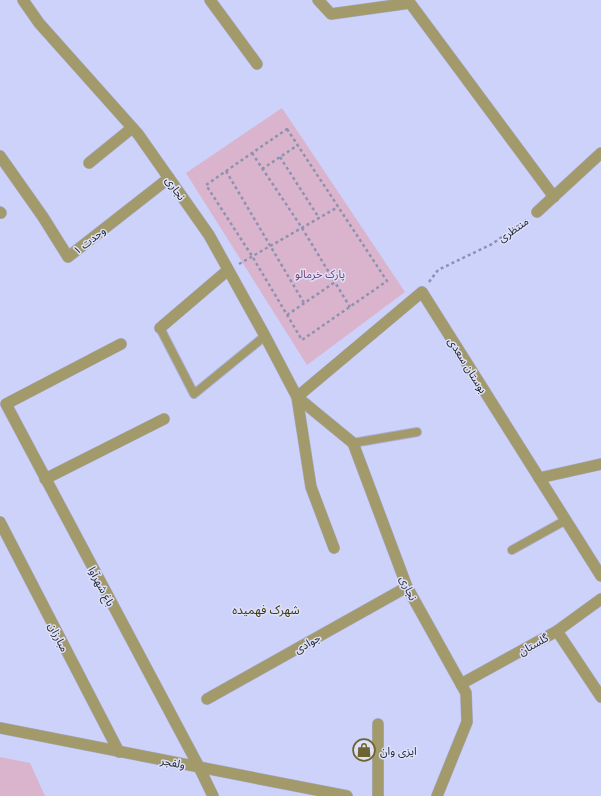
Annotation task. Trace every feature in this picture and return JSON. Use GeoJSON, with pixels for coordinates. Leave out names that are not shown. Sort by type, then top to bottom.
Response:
{"type":"FeatureCollection","features":[{"type":"Feature","properties":{"kind":"street","name":"نجاری"},"geometry":{"type":"LineString","coordinates":[[23,0],[39,23],[132,128],[209,235],[297,397],[311,487],[334,548]]}},
{"type":"Feature","properties":{"kind":"street"},"geometry":{"type":"LineString","coordinates":[[210,0],[257,64]]}},
{"type":"Feature","properties":{"kind":"street"},"geometry":{"type":"LineString","coordinates":[[318,0],[331,14],[410,3],[554,197]]}},
{"type":"Feature","properties":{"kind":"street"},"geometry":{"type":"LineString","coordinates":[[89,163],[132,128]]}},
{"type":"Feature","properties":{"kind":"street","name":"وحدت ۱"},"geometry":{"type":"LineString","coordinates":[[0,156],[43,217],[68,257],[169,178]]}},
{"type":"Feature","properties":{"kind":"street","name":"منتظری"},"geometry":{"type":"LineString","coordinates":[[537,212],[600,156]]}},
{"type":"Feature","properties":{"kind":"street"},"geometry":{"type":"LineString","coordinates":[[160,328],[228,270]]}},
{"type":"Feature","properties":{"kind":"street"},"geometry":{"type":"LineString","coordinates":[[297,397],[422,292]]}},
{"type":"Feature","properties":{"kind":"street","name":"بوستان سعدی"},"geometry":{"type":"LineString","coordinates":[[422,292],[601,576]]}},
{"type":"Feature","properties":{"kind":"street","name":"باغ شهرآوا"},"geometry":{"type":"LineString","coordinates":[[121,344],[6,404],[213,796]]}},
{"type":"Feature","properties":{"kind":"street","name":"نجاری"},"geometry":{"type":"LineString","coordinates":[[297,397],[353,443],[407,587],[466,693],[467,722],[437,796]]}},
{"type":"Feature","properties":{"kind":"street"},"geometry":{"type":"LineString","coordinates":[[46,479],[164,419]]}},
{"type":"Feature","properties":{"kind":"street"},"geometry":{"type":"LineString","coordinates":[[539,478],[601,464]]}},
{"type":"Feature","properties":{"kind":"street","name":"مبارزان"},"geometry":{"type":"LineString","coordinates":[[0,522],[119,752]]}},
{"type":"Feature","properties":{"kind":"street","name":"جوادی"},"geometry":{"type":"LineString","coordinates":[[208,699],[407,587]]}},
{"type":"Feature","properties":{"kind":"street","name":"گلستان"},"geometry":{"type":"LineString","coordinates":[[461,684],[558,631],[601,599]]}},
{"type":"Feature","properties":{"kind":"street"},"geometry":{"type":"LineString","coordinates":[[558,631],[601,697]]}},
{"type":"Feature","properties":{"kind":"street"},"geometry":{"type":"LineString","coordinates":[[378,724],[378,796]]}},
{"type":"Feature","properties":{"kind":"street","name":"ولفجر"},"geometry":{"type":"LineString","coordinates":[[0,728],[347,796]]}},
{"type":"Feature","properties":{"kind":"lane"},"geometry":{"type":"LineString","coordinates":[[160,328],[194,394],[265,336]]}},
{"type":"Feature","properties":{"kind":"lane"},"geometry":{"type":"LineString","coordinates":[[353,443],[417,432]]}},
{"type":"Feature","properties":{"kind":"lane"},"geometry":{"type":"LineString","coordinates":[[512,550],[566,520]]}},
{"type":"Feature","properties":{"kind":"path"},"geometry":{"type":"LineString","coordinates":[[287,129],[298,145],[387,281],[302,340],[252,256],[206,185],[287,129]]}},
{"type":"Feature","properties":{"kind":"path"},"geometry":{"type":"LineString","coordinates":[[262,169],[298,145]]}},
{"type":"Feature","properties":{"kind":"path"},"geometry":{"type":"LineString","coordinates":[[252,153],[302,228],[350,307]]}},
{"type":"Feature","properties":{"kind":"path"},"geometry":{"type":"LineString","coordinates":[[280,157],[320,218]]}},
{"type":"Feature","properties":{"kind":"path"},"geometry":{"type":"LineString","coordinates":[[226,171],[304,303]]}},
{"type":"Feature","properties":{"kind":"path"},"geometry":{"type":"LineString","coordinates":[[252,256],[338,207]]}},
{"type":"Feature","properties":{"kind":"path","name":"منتظری"},"geometry":{"type":"LineString","coordinates":[[422,292],[438,270],[492,244],[537,212]]}},
{"type":"Feature","properties":{"kind":"path"},"geometry":{"type":"LineString","coordinates":[[287,315],[335,282]]}},
{"type":"Feature","properties":{"kind":"green space","name":"پارک خرمالو"},"geometry":{"type":"Polygon","coordinates":[[[282,108],[405,292],[307,365],[186,173],[282,108]]]}},
{"type":"Feature","properties":{"kind":"green space"},"geometry":{"type":"Polygon","coordinates":[[[0,757],[30,763],[45,796],[0,796],[0,757]]]}},
{"type":"Feature","properties":{"kind":"place","name":"ایزی وان"},"geometry":{"type":"Point","coordinates":[364,750]}},
{"type":"Feature","properties":{"kind":"district","name":"شهرک فهمیده"},"geometry":{"type":"Point","coordinates":[266,609]}}]}
